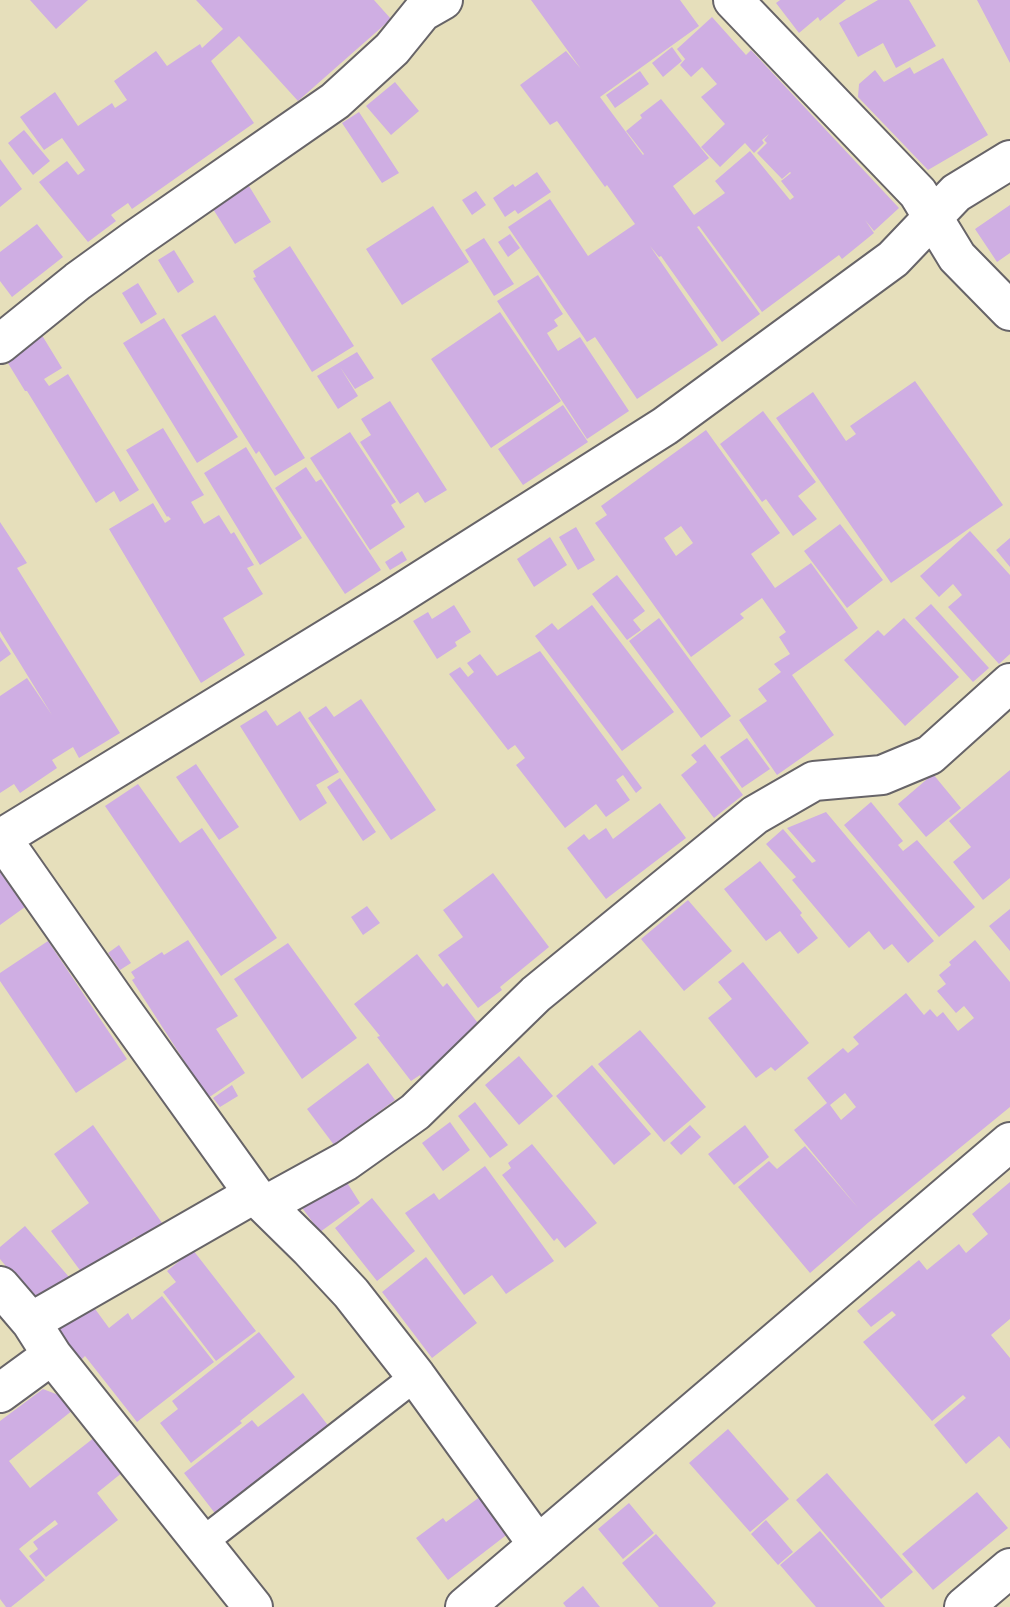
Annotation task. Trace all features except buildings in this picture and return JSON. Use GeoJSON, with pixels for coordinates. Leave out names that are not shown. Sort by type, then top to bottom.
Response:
{"type":"FeatureCollection","features":[{"type":"Feature","properties":{"kind":"street"},"geometry":{"type":"LineString","coordinates":[[0,344],[116,253],[335,101],[392,49],[422,12],[443,0]]}},
{"type":"Feature","properties":{"kind":"street"},"geometry":{"type":"LineString","coordinates":[[733,0],[918,193],[957,257],[1010,311]]}},
{"type":"Feature","properties":{"kind":"street"},"geometry":{"type":"LineString","coordinates":[[538,1545],[416,1376],[351,1293],[260,1199],[0,838],[389,601],[665,426],[893,259],[956,192],[1010,160]]}},
{"type":"Feature","properties":{"kind":"street"},"geometry":{"type":"LineString","coordinates":[[31,1322],[260,1199],[346,1161],[415,1112],[536,994],[755,815],[814,781],[882,775],[930,755],[1010,683]]}},
{"type":"Feature","properties":{"kind":"street"},"geometry":{"type":"LineString","coordinates":[[465,1607],[1010,1142]]}},
{"type":"Feature","properties":{"kind":"street"},"geometry":{"type":"LineString","coordinates":[[0,1286],[253,1607]]}},
{"type":"Feature","properties":{"kind":"street"},"geometry":{"type":"LineString","coordinates":[[0,1393],[52,1355]]}},
{"type":"Feature","properties":{"kind":"street"},"geometry":{"type":"LineString","coordinates":[[964,1607],[1010,1568]]}},
{"type":"Feature","properties":{"kind":"lane"},"geometry":{"type":"LineString","coordinates":[[201,1543],[416,1376]]}}]}
